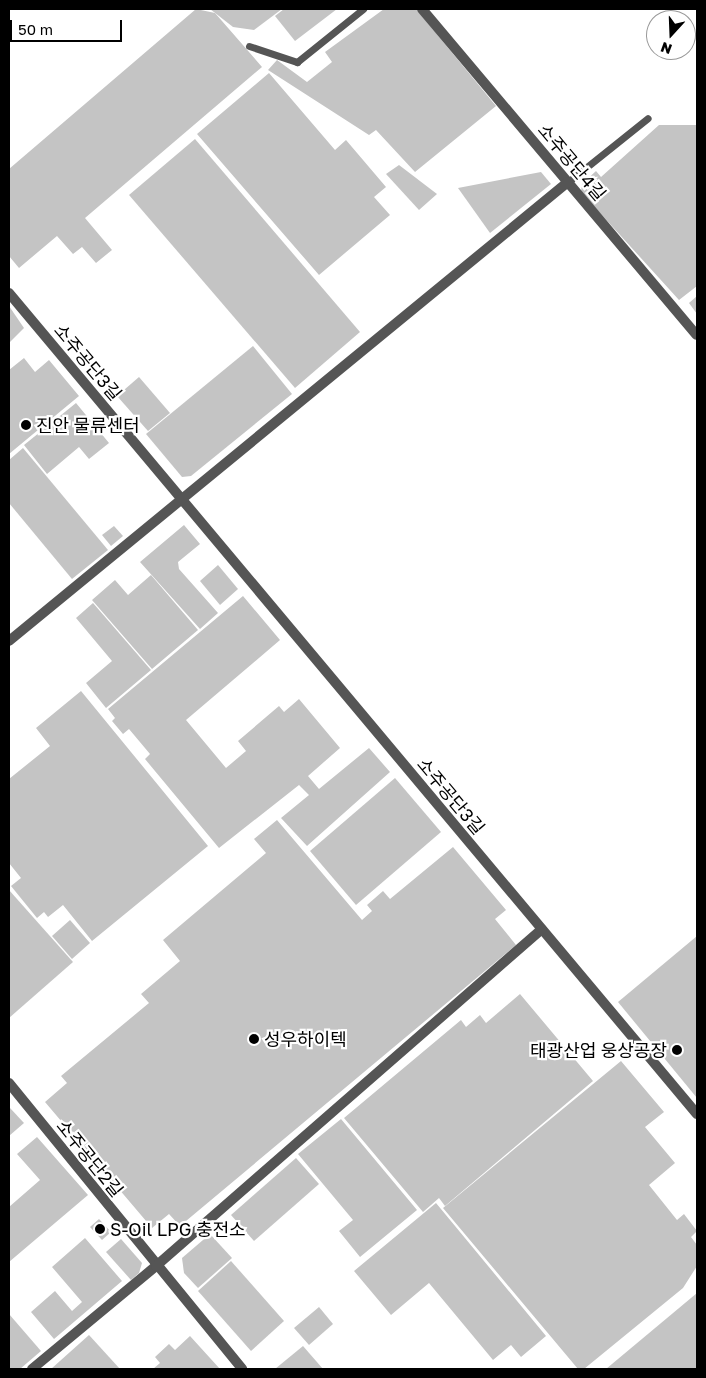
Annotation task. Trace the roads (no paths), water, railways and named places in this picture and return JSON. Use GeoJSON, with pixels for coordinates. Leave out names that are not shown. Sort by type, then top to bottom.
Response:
{"type":"FeatureCollection","features":[{"type":"Feature","properties":{"kind":"street","name":"소주공단4길"},"geometry":{"type":"LineString","coordinates":[[422,9],[697,335]]}},
{"type":"Feature","properties":{"kind":"street"},"geometry":{"type":"LineString","coordinates":[[9,641],[568,182]]}},
{"type":"Feature","properties":{"kind":"street","name":"소주공단3길"},"geometry":{"type":"LineString","coordinates":[[9,293],[697,1114]]}},
{"type":"Feature","properties":{"kind":"street"},"geometry":{"type":"LineString","coordinates":[[32,1369],[156,1266],[542,929]]}},
{"type":"Feature","properties":{"kind":"street","name":"소주공단2길"},"geometry":{"type":"LineString","coordinates":[[9,1083],[156,1266],[242,1369]]}},
{"type":"Feature","properties":{"kind":"lane"},"geometry":{"type":"LineString","coordinates":[[249,46],[297,62],[363,9]]}},
{"type":"Feature","properties":{"kind":"lane"},"geometry":{"type":"LineString","coordinates":[[568,182],[648,118]]}},
{"type":"Feature","properties":{"kind":"place","name":"진안 물류센터"},"geometry":{"type":"Point","coordinates":[26,425]}},
{"type":"Feature","properties":{"kind":"place","name":"성우하이텍"},"geometry":{"type":"Point","coordinates":[254,1039]}},
{"type":"Feature","properties":{"kind":"place","name":"태광산업 웅상공장"},"geometry":{"type":"Point","coordinates":[677,1050]}},
{"type":"Feature","properties":{"kind":"place","name":"S-Oil LPG 충전소"},"geometry":{"type":"Point","coordinates":[100,1229]}}]}
